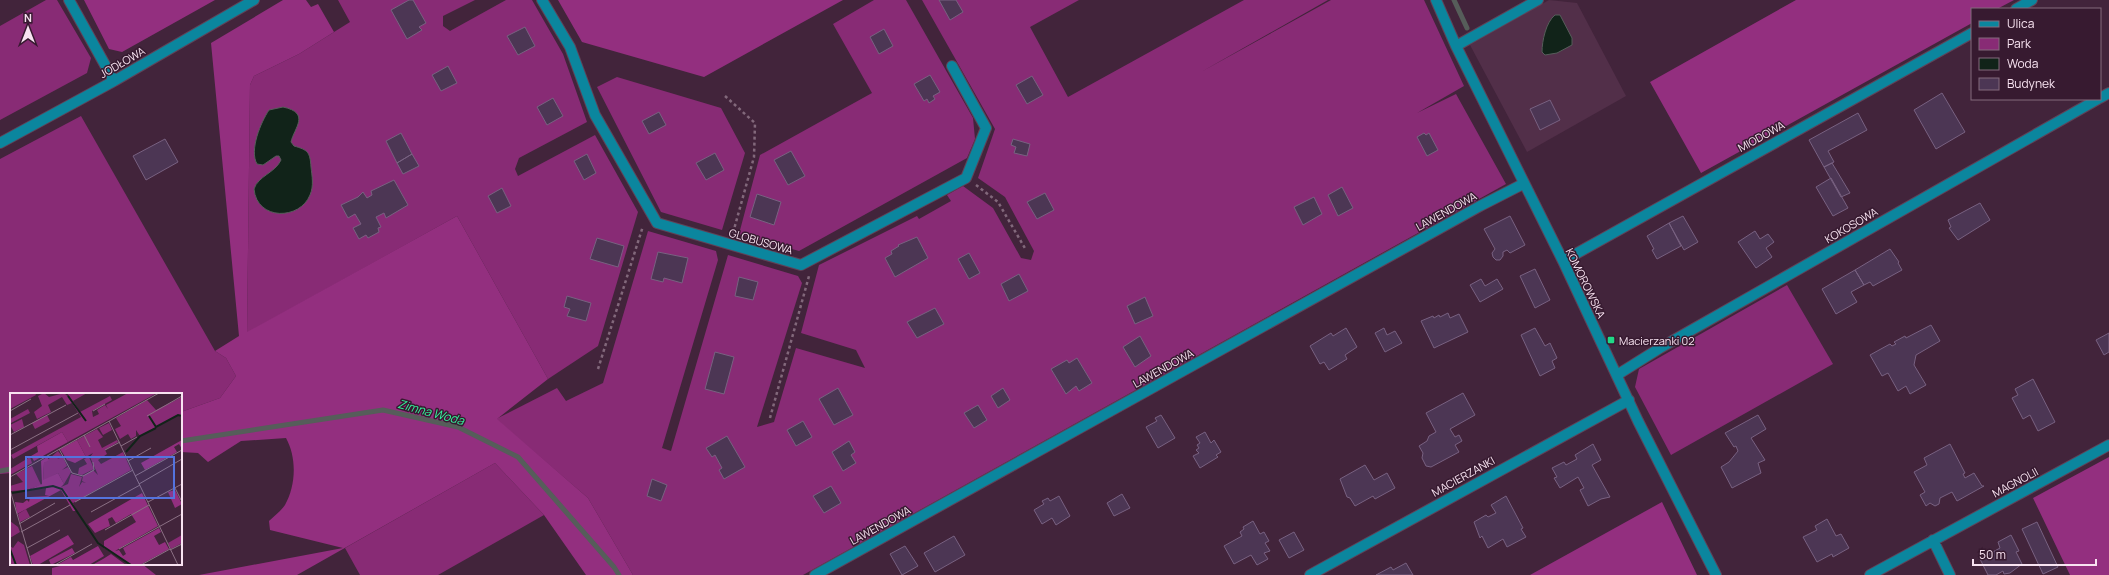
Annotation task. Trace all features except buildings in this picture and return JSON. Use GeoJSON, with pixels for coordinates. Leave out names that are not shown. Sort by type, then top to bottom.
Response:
{"type":"FeatureCollection","features":[{"type":"Feature","properties":{"kind":"street"},"geometry":{"type":"LineString","coordinates":[[70,0],[114,81]]}},
{"type":"Feature","properties":{"kind":"street","name":"JODŁOWA"},"geometry":{"type":"LineString","coordinates":[[0,143],[114,81],[254,0]]}},
{"type":"Feature","properties":{"kind":"street","name":"GLOBUSOWA"},"geometry":{"type":"LineString","coordinates":[[542,0],[570,47],[595,115],[648,210],[657,223],[801,265],[966,178]]}},
{"type":"Feature","properties":{"kind":"street","name":"KOMOROWSKA"},"geometry":{"type":"LineString","coordinates":[[1436,0],[1456,46],[1523,184],[1563,261],[1629,400],[1716,575]]}},
{"type":"Feature","properties":{"kind":"street"},"geometry":{"type":"LineString","coordinates":[[1456,46],[1538,0]]}},
{"type":"Feature","properties":{"kind":"street"},"geometry":{"type":"LineString","coordinates":[[2018,8],[2032,0]]}},
{"type":"Feature","properties":{"kind":"street","name":"MIODOWA"},"geometry":{"type":"LineString","coordinates":[[1563,261],[1971,34]]}},
{"type":"Feature","properties":{"kind":"street"},"geometry":{"type":"LineString","coordinates":[[952,66],[986,128],[966,178]]}},
{"type":"Feature","properties":{"kind":"street","name":"KOKOSOWA"},"geometry":{"type":"LineString","coordinates":[[1617,375],[1722,313],[2095,100]]}},
{"type":"Feature","properties":{"kind":"street","name":"LAWENDOWA"},"geometry":{"type":"LineString","coordinates":[[815,575],[1473,210],[1523,184]]}},
{"type":"Feature","properties":{"kind":"street","name":"MACIERZANKI"},"geometry":{"type":"LineString","coordinates":[[1310,575],[1629,400]]}},
{"type":"Feature","properties":{"kind":"street","name":"MAGNOLII"},"geometry":{"type":"LineString","coordinates":[[1870,575],[2109,445]]}},
{"type":"Feature","properties":{"kind":"street"},"geometry":{"type":"LineString","coordinates":[[1933,540],[1950,575]]}},
{"type":"Feature","properties":{"kind":"path"},"geometry":{"type":"LineString","coordinates":[[725,96],[755,123],[754,157],[729,245]]}},
{"type":"Feature","properties":{"kind":"path"},"geometry":{"type":"LineString","coordinates":[[966,178],[998,202],[1026,250]]}},
{"type":"Feature","properties":{"kind":"path"},"geometry":{"type":"LineString","coordinates":[[598,369],[648,210]]}},
{"type":"Feature","properties":{"kind":"path"},"geometry":{"type":"LineString","coordinates":[[770,418],[815,258]]}},
{"type":"Feature","properties":{"kind":"shaded area"},"geometry":{"type":"Polygon","coordinates":[[[84,0],[215,0],[122,52],[109,49],[84,0]]]}},
{"type":"Feature","properties":{"kind":"shaded area"},"geometry":{"type":"Polygon","coordinates":[[[283,0],[306,0],[311,7],[318,4],[334,32],[299,54],[254,76],[250,85],[247,332],[457,216],[548,379],[497,419],[588,498],[633,575],[586,575],[544,515],[495,463],[297,575],[199,575],[343,548],[270,530],[269,521],[285,505],[289,497],[293,480],[294,472],[292,454],[286,438],[241,441],[208,462],[198,453],[182,452],[182,412],[220,398],[236,376],[226,358],[215,351],[239,336],[211,43],[283,0]]]}},
{"type":"Feature","properties":{"kind":"shaded area"},"geometry":{"type":"Polygon","coordinates":[[[558,0],[843,0],[704,77],[582,42],[558,0]]]}},
{"type":"Feature","properties":{"kind":"shaded area"},"geometry":{"type":"Polygon","coordinates":[[[1549,0],[1577,3],[1626,96],[1527,152],[1470,45],[1549,0]]]}},
{"type":"Feature","properties":{"kind":"shaded area"},"geometry":{"type":"Polygon","coordinates":[[[1796,0],[2014,0],[1999,8],[1971,8],[1971,24],[1701,173],[1650,82],[1796,0]]]}},
{"type":"Feature","properties":{"kind":"shaded area"},"geometry":{"type":"Polygon","coordinates":[[[2109,457],[2109,575],[2070,575],[2033,498],[2109,457]]]}},
{"type":"Feature","properties":{"kind":"shaded area"},"geometry":{"type":"Polygon","coordinates":[[[1662,502],[1697,575],[1530,575],[1662,502]]]}},
{"type":"Feature","properties":{"kind":"shaded area"},"geometry":{"type":"Polygon","coordinates":[[[64,565],[143,565],[156,575],[52,575],[52,568],[64,565]]]}},
{"type":"Feature","properties":{"kind":"green space"},"geometry":{"type":"Polygon","coordinates":[[[46,0],[57,0],[91,58],[87,73],[0,120],[0,26],[46,0]]]}},
{"type":"Feature","properties":{"kind":"green space"},"geometry":{"type":"Polygon","coordinates":[[[338,0],[475,0],[443,16],[443,26],[450,31],[506,0],[532,0],[563,54],[587,122],[519,158],[515,169],[518,176],[595,135],[638,212],[598,346],[548,379],[457,216],[247,333],[250,85],[254,76],[299,54],[350,22],[338,0]]]}},
{"type":"Feature","properties":{"kind":"green space"},"geometry":{"type":"Polygon","coordinates":[[[874,0],[906,0],[973,118],[975,139],[967,158],[799,251],[739,234],[760,155],[872,93],[833,24],[874,0]]]}},
{"type":"Feature","properties":{"kind":"green space"},"geometry":{"type":"Polygon","coordinates":[[[922,0],[1079,0],[1030,27],[1068,97],[1244,0],[1328,0],[1201,72],[1331,0],[1424,0],[1464,86],[1417,113],[1456,94],[1506,184],[803,575],[633,575],[588,498],[496,419],[557,388],[566,401],[603,383],[648,231],[716,251],[718,260],[662,448],[671,451],[728,255],[798,276],[802,283],[757,427],[774,422],[796,348],[865,368],[856,350],[801,333],[819,265],[917,216],[919,219],[951,201],[947,195],[963,186],[993,208],[1021,258],[1031,260],[1034,251],[1005,197],[978,178],[995,129],[922,0]]]}},
{"type":"Feature","properties":{"kind":"green space"},"geometry":{"type":"Polygon","coordinates":[[[617,77],[721,108],[745,153],[722,230],[661,212],[597,87],[617,77]]]}},
{"type":"Feature","properties":{"kind":"green space"},"geometry":{"type":"Polygon","coordinates":[[[81,116],[215,351],[226,358],[236,376],[220,398],[182,412],[182,393],[10,393],[10,473],[0,474],[0,159],[81,116]]]}},
{"type":"Feature","properties":{"kind":"green space"},"geometry":{"type":"Polygon","coordinates":[[[1787,285],[1833,364],[1671,455],[1635,387],[1639,369],[1787,285]]]}},
{"type":"Feature","properties":{"kind":"green space"},"geometry":{"type":"Polygon","coordinates":[[[495,463],[544,515],[438,575],[360,575],[345,548],[495,463]]]}},
{"type":"Feature","properties":{"kind":"water"},"geometry":{"type":"Polygon","coordinates":[[[1555,15],[1560,15],[1572,38],[1572,45],[1557,53],[1545,55],[1542,52],[1544,37],[1549,22],[1555,15]]]}},
{"type":"Feature","properties":{"kind":"water"},"geometry":{"type":"Polygon","coordinates":[[[283,107],[292,110],[299,117],[299,122],[291,142],[294,146],[305,150],[309,155],[312,177],[311,192],[305,203],[289,213],[270,212],[263,207],[257,199],[254,189],[259,181],[275,168],[281,160],[279,156],[276,156],[263,165],[257,164],[254,151],[257,136],[269,110],[283,107]]]}},
{"type":"Feature","properties":{"kind":"waterway"},"geometry":{"type":"LineString","coordinates":[[1454,0],[1467,28]]}},
{"type":"Feature","properties":{"kind":"waterway","name":"Zimna Woda"},"geometry":{"type":"LineString","coordinates":[[182,441],[383,410],[458,427],[518,457],[614,567],[619,575]]}},
{"type":"Feature","properties":{"kind":"waterway","name":"Zimna Woda"},"geometry":{"type":"LineString","coordinates":[[0,471],[10,469]]}},
{"type":"Feature","properties":{"kind":"place","name":"Macierzanki 02"},"geometry":{"type":"Point","coordinates":[1611,340]}}]}
